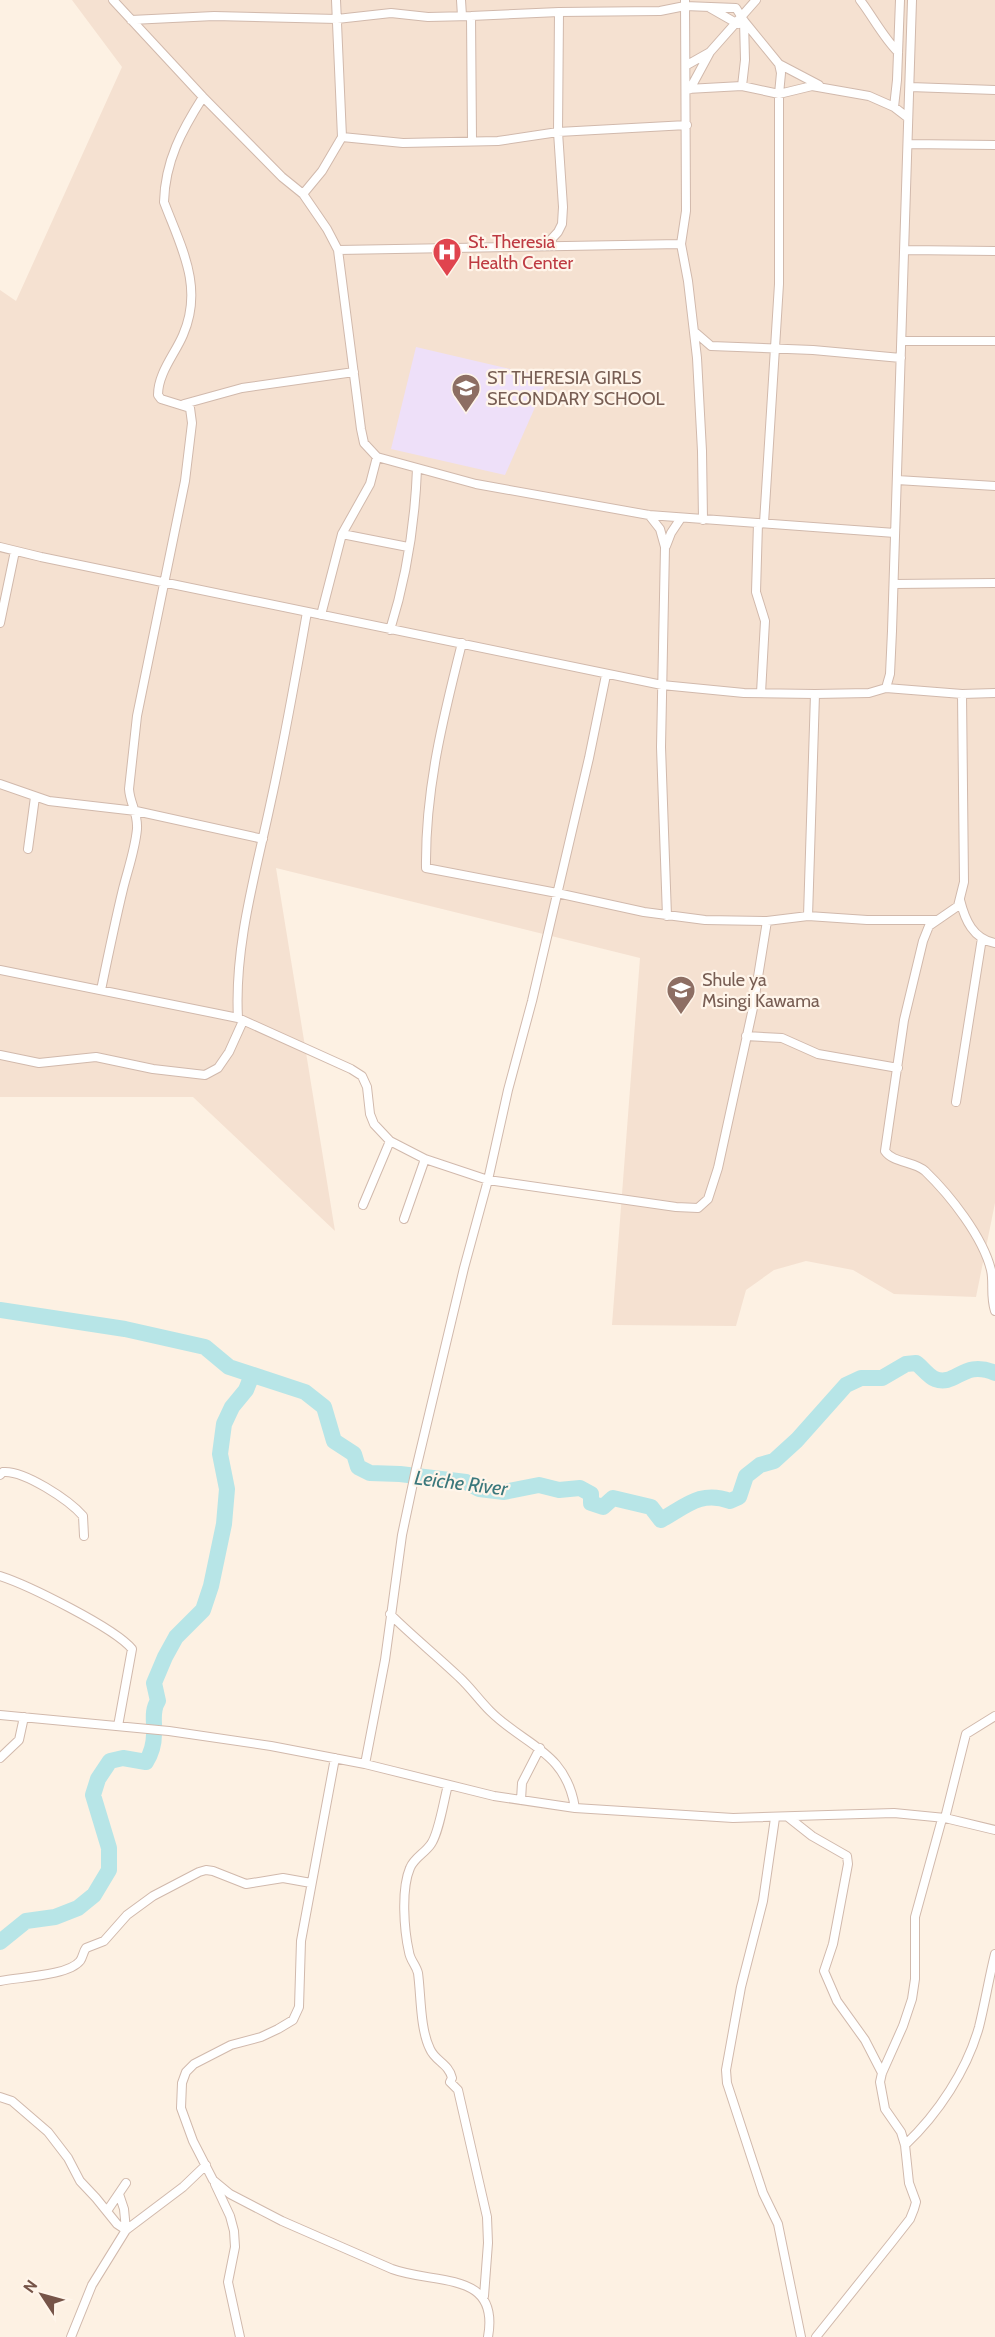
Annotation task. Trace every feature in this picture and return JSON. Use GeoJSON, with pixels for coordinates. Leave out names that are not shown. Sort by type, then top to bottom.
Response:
{"type":"FeatureCollection","features":[{"type":"Feature","properties":{"kind":"street"},"geometry":{"type":"LineString","coordinates":[[113,0],[203,97],[282,177],[303,195],[327,229],[338,250],[364,444],[376,457],[476,484],[649,515],[895,533]]}},
{"type":"Feature","properties":{"kind":"street"},"geometry":{"type":"LineString","coordinates":[[303,195],[322,171],[342,137],[336,0]]}},
{"type":"Feature","properties":{"kind":"street"},"geometry":{"type":"LineString","coordinates":[[461,0],[462,15]]}},
{"type":"Feature","properties":{"kind":"street"},"geometry":{"type":"LineString","coordinates":[[687,65],[710,52],[741,22],[756,0]]}},
{"type":"Feature","properties":{"kind":"street"},"geometry":{"type":"LineString","coordinates":[[860,0],[884,37],[898,52]]}},
{"type":"Feature","properties":{"kind":"street"},"geometry":{"type":"LineString","coordinates":[[894,107],[900,0]]}},
{"type":"Feature","properties":{"kind":"street"},"geometry":{"type":"LineString","coordinates":[[886,688],[890,674],[894,584],[912,0]]}},
{"type":"Feature","properties":{"kind":"street"},"geometry":{"type":"LineString","coordinates":[[131,20],[214,16],[337,19],[391,13],[428,17],[660,11],[685,3],[707,6],[735,4],[741,22],[745,60],[742,86]]}},
{"type":"Feature","properties":{"kind":"street"},"geometry":{"type":"LineString","coordinates":[[685,3],[688,89],[686,211],[681,244],[695,331],[702,451],[703,520]]}},
{"type":"Feature","properties":{"kind":"street"},"geometry":{"type":"LineString","coordinates":[[707,6],[741,22],[779,64],[823,87]]}},
{"type":"Feature","properties":{"kind":"street"},"geometry":{"type":"LineString","coordinates":[[545,245],[553,239],[562,224],[558,132],[560,12]]}},
{"type":"Feature","properties":{"kind":"street"},"geometry":{"type":"LineString","coordinates":[[471,16],[472,140]]}},
{"type":"Feature","properties":{"kind":"street"},"geometry":{"type":"LineString","coordinates":[[688,89],[710,52]]}},
{"type":"Feature","properties":{"kind":"street"},"geometry":{"type":"LineString","coordinates":[[761,693],[765,621],[756,592],[776,349],[781,231],[780,94],[782,73],[779,64]]}},
{"type":"Feature","properties":{"kind":"street"},"geometry":{"type":"LineString","coordinates":[[688,89],[742,86],[780,94],[808,86],[823,87],[869,96],[894,107],[907,117]]}},
{"type":"Feature","properties":{"kind":"street"},"geometry":{"type":"LineString","coordinates":[[910,87],[995,90]]}},
{"type":"Feature","properties":{"kind":"street"},"geometry":{"type":"LineString","coordinates":[[101,990],[133,855],[137,830],[136,811],[129,789],[134,741],[182,499],[192,423],[190,408],[184,404],[161,399],[158,395],[162,377],[188,324],[193,295],[189,273],[164,202],[165,190],[172,152],[203,97]]}},
{"type":"Feature","properties":{"kind":"street"},"geometry":{"type":"LineString","coordinates":[[342,137],[404,143],[498,141],[558,132],[687,125]]}},
{"type":"Feature","properties":{"kind":"street"},"geometry":{"type":"LineString","coordinates":[[908,144],[995,146]]}},
{"type":"Feature","properties":{"kind":"street"},"geometry":{"type":"LineString","coordinates":[[338,250],[681,244]]}},
{"type":"Feature","properties":{"kind":"street"},"geometry":{"type":"LineString","coordinates":[[906,250],[995,251]]}},
{"type":"Feature","properties":{"kind":"street"},"geometry":{"type":"LineString","coordinates":[[695,331],[703,341],[711,346],[813,350],[901,358]]}},
{"type":"Feature","properties":{"kind":"street"},"geometry":{"type":"LineString","coordinates":[[902,341],[995,341]]}},
{"type":"Feature","properties":{"kind":"street"},"geometry":{"type":"LineString","coordinates":[[697,358],[711,346]]}},
{"type":"Feature","properties":{"kind":"street"},"geometry":{"type":"LineString","coordinates":[[184,404],[242,388],[354,372]]}},
{"type":"Feature","properties":{"kind":"street"},"geometry":{"type":"LineString","coordinates":[[321,615],[342,534],[370,484],[376,457]]}},
{"type":"Feature","properties":{"kind":"street"},"geometry":{"type":"LineString","coordinates":[[390,630],[403,582],[417,469]]}},
{"type":"Feature","properties":{"kind":"street"},"geometry":{"type":"LineString","coordinates":[[897,480],[995,486]]}},
{"type":"Feature","properties":{"kind":"street"},"geometry":{"type":"LineString","coordinates":[[649,515],[660,529],[665,547],[662,789],[667,916]]}},
{"type":"Feature","properties":{"kind":"street"},"geometry":{"type":"LineString","coordinates":[[665,547],[670,533],[681,518]]}},
{"type":"Feature","properties":{"kind":"street"},"geometry":{"type":"LineString","coordinates":[[342,534],[408,548]]}},
{"type":"Feature","properties":{"kind":"street"},"geometry":{"type":"LineString","coordinates":[[0,547],[662,685],[761,693],[869,693],[886,688],[962,694],[995,693]]}},
{"type":"Feature","properties":{"kind":"street"},"geometry":{"type":"LineString","coordinates":[[0,623],[15,551]]}},
{"type":"Feature","properties":{"kind":"street"},"geometry":{"type":"LineString","coordinates":[[894,584],[995,583]]}},
{"type":"Feature","properties":{"kind":"street"},"geometry":{"type":"LineString","coordinates":[[0,1055],[39,1063],[96,1057],[153,1069],[205,1075],[218,1068],[229,1052],[240,1020],[239,963],[307,612]]}},
{"type":"Feature","properties":{"kind":"street"},"geometry":{"type":"LineString","coordinates":[[462,643],[434,761],[426,825],[426,868],[667,916],[705,920],[766,921],[808,916],[867,920],[936,920]]}},
{"type":"Feature","properties":{"kind":"street"},"geometry":{"type":"LineString","coordinates":[[365,1764],[384,1660],[402,1535],[416,1469],[508,1090],[532,1001],[606,675]]}},
{"type":"Feature","properties":{"kind":"street"},"geometry":{"type":"LineString","coordinates":[[808,916],[815,694]]}},
{"type":"Feature","properties":{"kind":"street"},"geometry":{"type":"LineString","coordinates":[[962,694],[964,882],[960,900],[952,912],[929,926],[923,941],[904,1020],[885,1151],[889,1156],[909,1162],[925,1171],[978,1236],[992,1274],[991,1289],[995,1311]]}},
{"type":"Feature","properties":{"kind":"street"},"geometry":{"type":"LineString","coordinates":[[0,784],[35,797],[89,807],[136,811],[263,839]]}},
{"type":"Feature","properties":{"kind":"street"},"geometry":{"type":"LineString","coordinates":[[28,849],[35,797]]}},
{"type":"Feature","properties":{"kind":"street"},"geometry":{"type":"LineString","coordinates":[[960,900],[969,925],[982,938],[995,943]]}},
{"type":"Feature","properties":{"kind":"street"},"geometry":{"type":"LineString","coordinates":[[0,970],[240,1020],[351,1069],[362,1076],[368,1087],[370,1114],[374,1124],[390,1142],[425,1159],[488,1180],[698,1208],[708,1199],[718,1168],[753,1008],[766,921]]}},
{"type":"Feature","properties":{"kind":"street"},"geometry":{"type":"LineString","coordinates":[[956,1102],[982,938]]}},
{"type":"Feature","properties":{"kind":"street"},"geometry":{"type":"LineString","coordinates":[[746,1036],[782,1038],[818,1054],[898,1068]]}},
{"type":"Feature","properties":{"kind":"street"},"geometry":{"type":"LineString","coordinates":[[363,1205],[390,1142]]}},
{"type":"Feature","properties":{"kind":"street"},"geometry":{"type":"LineString","coordinates":[[404,1219],[425,1159]]}},
{"type":"Feature","properties":{"kind":"street"},"geometry":{"type":"LineString","coordinates":[[0,1475],[3,1472],[17,1473],[77,1508],[83,1516],[84,1536]]}},
{"type":"Feature","properties":{"kind":"street"},"geometry":{"type":"LineString","coordinates":[[0,1576],[80,1615],[126,1641],[132,1649],[118,1726]]}},
{"type":"Feature","properties":{"kind":"street"},"geometry":{"type":"LineString","coordinates":[[390,1614],[417,1641],[460,1677],[491,1711],[540,1748],[564,1774],[573,1794],[575,1808]]}},
{"type":"Feature","properties":{"kind":"street"},"geometry":{"type":"LineString","coordinates":[[0,1715],[169,1731],[271,1746],[365,1764],[521,1800],[575,1808],[675,1816],[775,1818],[871,1812],[894,1813],[944,1819],[995,1830]]}},
{"type":"Feature","properties":{"kind":"street"},"geometry":{"type":"LineString","coordinates":[[816,2337],[892,2242],[915,2209],[916,2202],[909,2183],[905,2145],[901,2132],[885,2109],[880,2082],[912,2000],[915,1979],[915,1917],[966,1734],[995,1716]]}},
{"type":"Feature","properties":{"kind":"street"},"geometry":{"type":"LineString","coordinates":[[0,1758],[19,1740],[24,1717]]}},
{"type":"Feature","properties":{"kind":"street"},"geometry":{"type":"LineString","coordinates":[[521,1800],[522,1783],[540,1748]]}},
{"type":"Feature","properties":{"kind":"street"},"geometry":{"type":"LineString","coordinates":[[240,2337],[228,2282],[235,2247],[234,2231],[230,2216],[190,2134],[181,2108],[182,2083],[186,2072],[205,2057],[231,2045],[261,2037],[293,2020],[299,2007],[300,1952],[311,1883],[335,1758]]}},
{"type":"Feature","properties":{"kind":"street"},"geometry":{"type":"LineString","coordinates":[[448,1785],[434,1838],[427,1850],[412,1864],[406,1878],[406,1932],[409,1956],[416,1964],[418,1973],[427,2042],[435,2057],[449,2068],[452,2078],[450,2082],[458,2090],[473,2160],[485,2201],[488,2242],[484,2296],[491,2315],[488,2337]]}},
{"type":"Feature","properties":{"kind":"street"},"geometry":{"type":"LineString","coordinates":[[788,1817],[812,1836],[847,1856],[848,1864],[837,1921],[824,1971],[837,2001],[865,2040],[882,2073]]}},
{"type":"Feature","properties":{"kind":"street"},"geometry":{"type":"LineString","coordinates":[[775,1818],[763,1901],[741,1987],[726,2070],[727,2083],[763,2193],[778,2224],[801,2337]]}},
{"type":"Feature","properties":{"kind":"street"},"geometry":{"type":"LineString","coordinates":[[0,1980],[50,1973],[71,1967],[81,1960],[86,1948],[104,1941],[140,1904],[199,1872],[213,1871],[246,1884],[283,1878],[311,1883]]}},
{"type":"Feature","properties":{"kind":"street"},"geometry":{"type":"LineString","coordinates":[[905,2145],[942,2101],[965,2063],[979,2028],[995,1954]]}},
{"type":"Feature","properties":{"kind":"street"},"geometry":{"type":"LineString","coordinates":[[0,2097],[12,2101],[48,2132],[68,2158],[80,2181],[117,2224],[126,2230]]}},
{"type":"Feature","properties":{"kind":"street"},"geometry":{"type":"LineString","coordinates":[[70,2337],[92,2285],[126,2230],[183,2187],[206,2165]]}},
{"type":"Feature","properties":{"kind":"street"},"geometry":{"type":"LineString","coordinates":[[213,2180],[230,2194],[255,2208],[367,2259],[408,2275],[456,2282],[484,2296]]}},
{"type":"Feature","properties":{"kind":"street"},"geometry":{"type":"LineString","coordinates":[[107,2211],[126,2183]]}},
{"type":"Feature","properties":{"kind":"street"},"geometry":{"type":"LineString","coordinates":[[119,2194],[124,2209],[126,2230]]}},
{"type":"Feature","properties":{"kind":"shaded area"},"geometry":{"type":"Polygon","coordinates":[[[72,0],[995,0],[995,1203],[976,1297],[894,1294],[853,1270],[806,1261],[774,1270],[746,1290],[736,1326],[612,1325],[640,958],[276,868],[335,1231],[193,1097],[0,1097],[0,290],[16,301],[122,67],[72,0]]]}},
{"type":"Feature","properties":{"kind":"shaded area","name":"ST THERESIA GIRLS SECONDARY SCHOOL"},"geometry":{"type":"Polygon","coordinates":[[[416,347],[548,378],[505,475],[391,449],[416,347]]]}},
{"type":"Feature","properties":{"kind":"waterway","name":"Leiche River"},"geometry":{"type":"LineString","coordinates":[[0,1310],[125,1329],[205,1347],[229,1367],[305,1392],[324,1407],[334,1441],[354,1454],[358,1467],[370,1473],[400,1474],[466,1482],[479,1489],[504,1492],[539,1485],[559,1490],[580,1488],[591,1494],[591,1503],[603,1507],[613,1498],[651,1507],[661,1520],[702,1498],[720,1498],[730,1501],[739,1497],[746,1476],[760,1465],[774,1461],[797,1440],[846,1385],[861,1378],[882,1378],[906,1364],[916,1363],[932,1378],[942,1380],[975,1369],[995,1373]]}},
{"type":"Feature","properties":{"kind":"waterway"},"geometry":{"type":"LineString","coordinates":[[0,1942],[26,1921],[55,1917],[78,1908],[94,1895],[109,1870],[109,1848],[93,1795],[98,1779],[110,1761],[123,1758],[146,1762],[151,1752],[154,1738],[154,1713],[158,1701],[154,1683],[176,1637],[203,1610],[211,1586],[224,1524],[227,1489],[220,1454],[224,1424],[232,1407],[246,1390],[252,1375]]}},
{"type":"Feature","properties":{"kind":"place","name":"St. Theresia Health Center"},"geometry":{"type":"Point","coordinates":[447,278]}},
{"type":"Feature","properties":{"kind":"place","name":"ST THERESIA GIRLS SECONDARY SCHOOL"},"geometry":{"type":"Point","coordinates":[466,414]}},
{"type":"Feature","properties":{"kind":"place","name":"Shule ya Msingi Kawama"},"geometry":{"type":"Point","coordinates":[681,1016]}}]}
